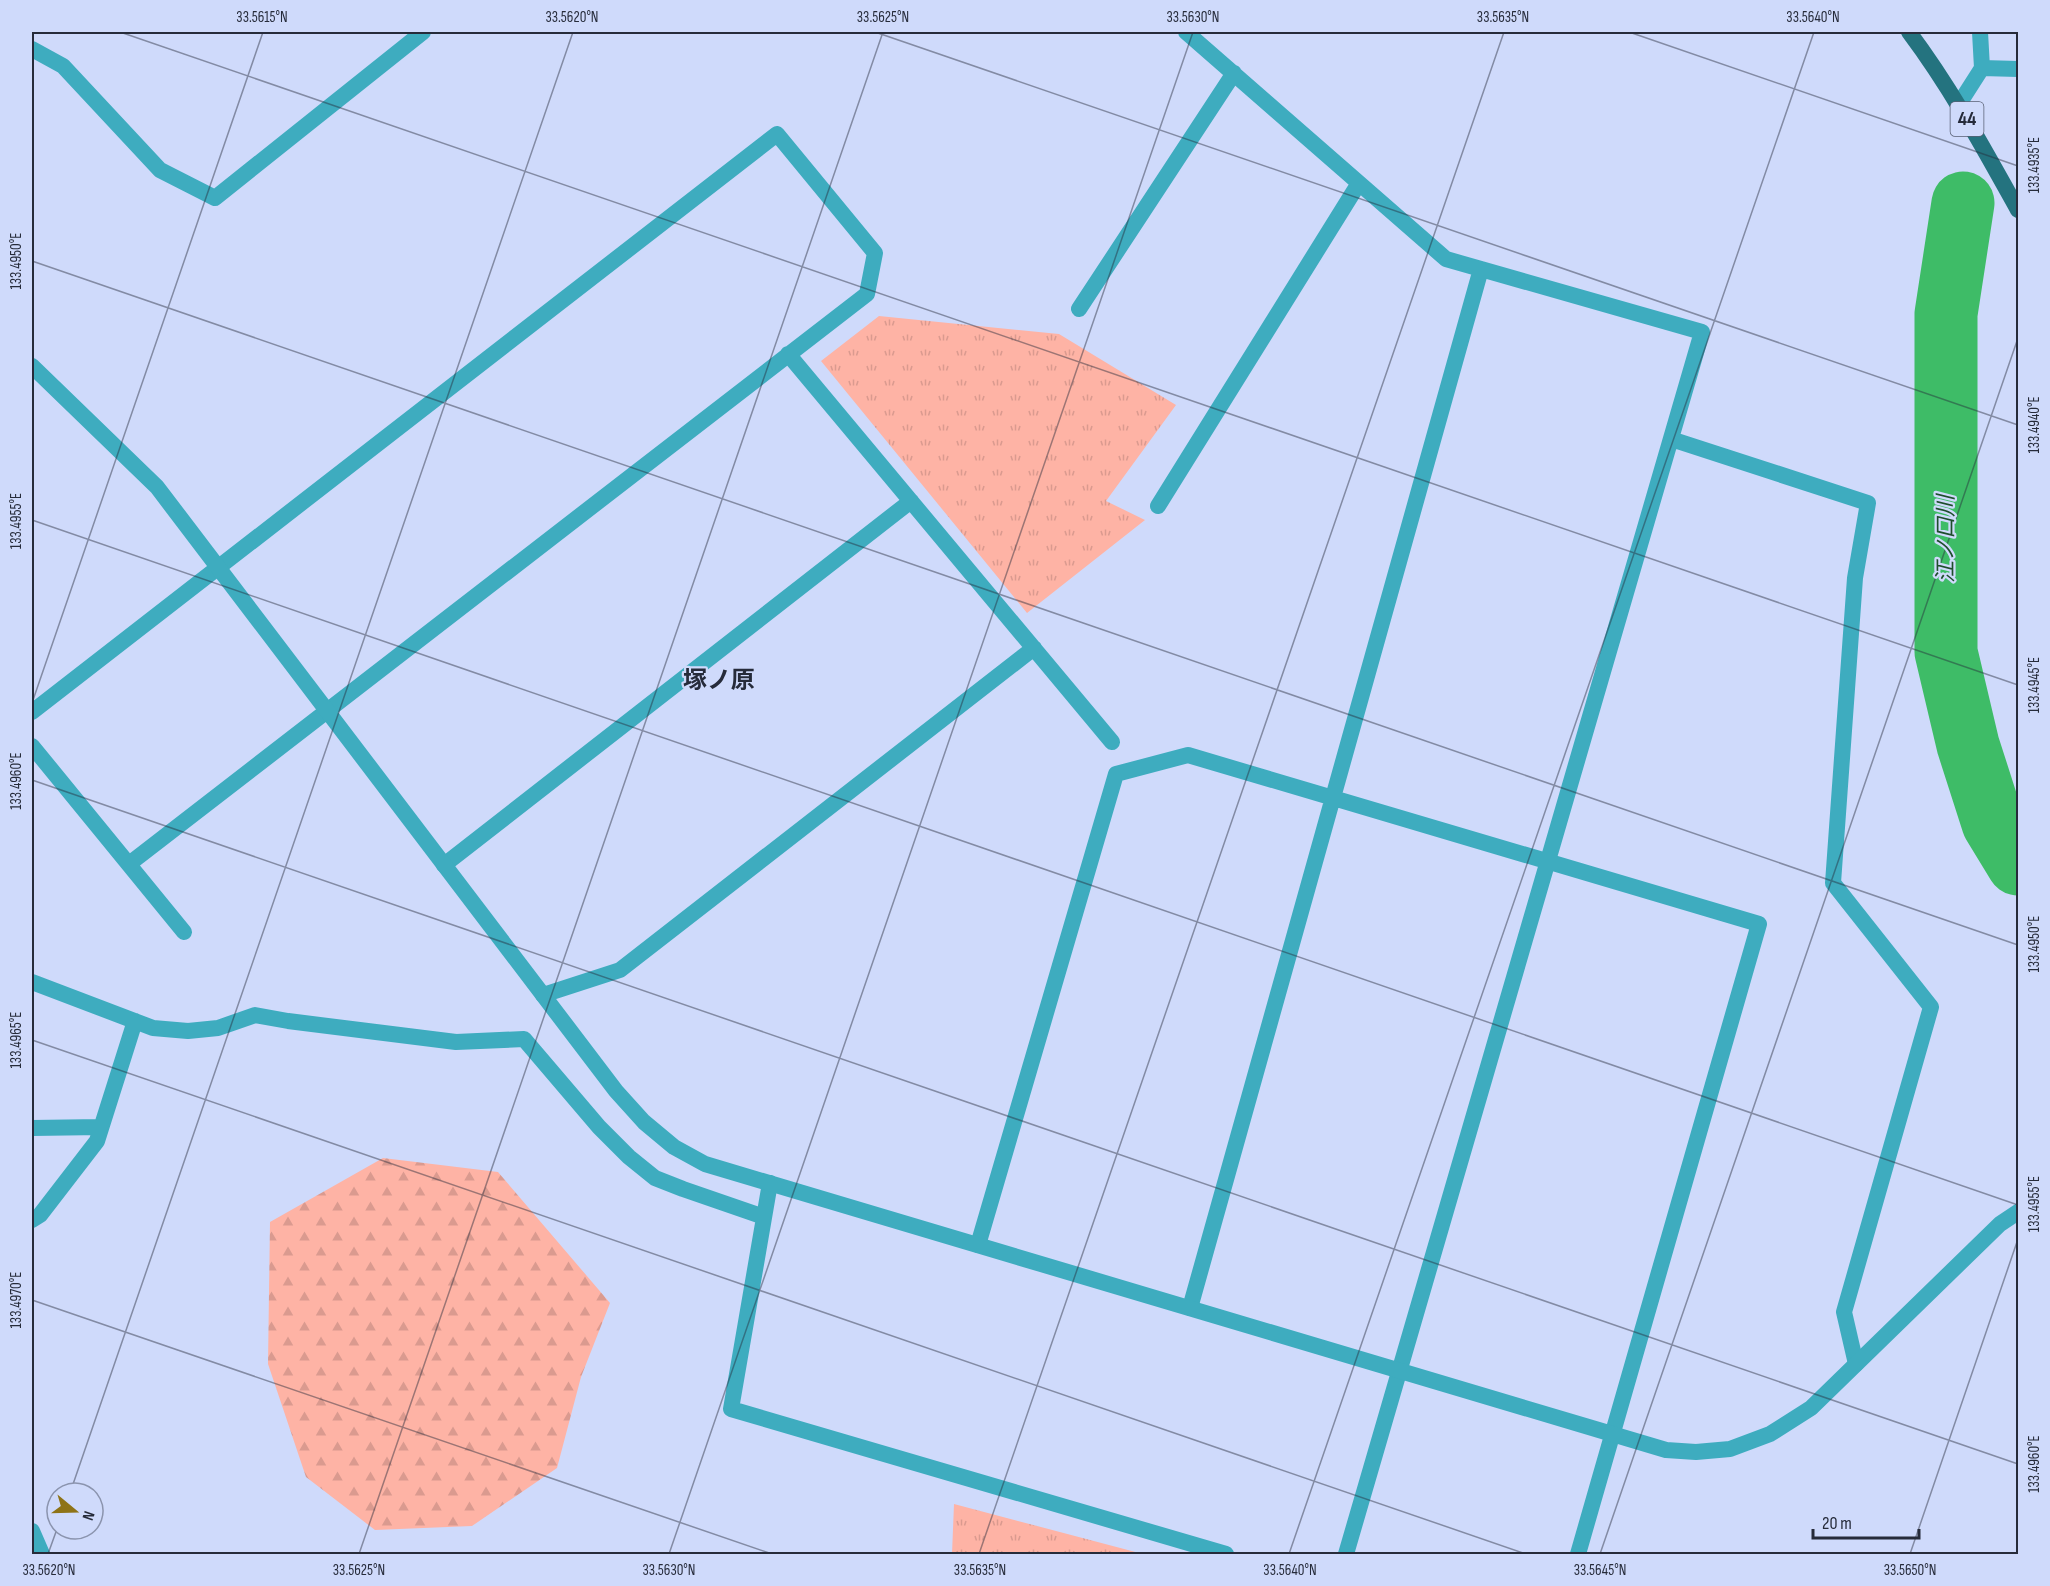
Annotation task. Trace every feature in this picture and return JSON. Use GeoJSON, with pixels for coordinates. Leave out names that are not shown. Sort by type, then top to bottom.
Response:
{"type":"FeatureCollection","features":[{"type":"Feature","properties":{"kind":"main road","name":"44"},"geometry":{"type":"LineString","coordinates":[[1909,32],[1936,67],[1959,104],[2019,210]]}},
{"type":"Feature","properties":{"kind":"street"},"geometry":{"type":"LineString","coordinates":[[1186,32],[1446,260],[1702,332],[1346,1554]]}},
{"type":"Feature","properties":{"kind":"street"},"geometry":{"type":"LineString","coordinates":[[1959,104],[1982,68],[1980,32]]}},
{"type":"Feature","properties":{"kind":"street"},"geometry":{"type":"LineString","coordinates":[[32,49],[63,66],[160,170],[215,198],[418,33]]}},
{"type":"Feature","properties":{"kind":"street"},"geometry":{"type":"LineString","coordinates":[[1982,68],[2019,69]]}},
{"type":"Feature","properties":{"kind":"street"},"geometry":{"type":"LineString","coordinates":[[1078,309],[1234,73]]}},
{"type":"Feature","properties":{"kind":"street"},"geometry":{"type":"LineString","coordinates":[[32,712],[777,134],[875,253],[867,294],[129,864]]}},
{"type":"Feature","properties":{"kind":"street"},"geometry":{"type":"LineString","coordinates":[[1158,506],[1359,183]]}},
{"type":"Feature","properties":{"kind":"street"},"geometry":{"type":"LineString","coordinates":[[1190,1308],[1481,269]]}},
{"type":"Feature","properties":{"kind":"street"},"geometry":{"type":"LineString","coordinates":[[788,354],[1112,742]]}},
{"type":"Feature","properties":{"kind":"street"},"geometry":{"type":"LineString","coordinates":[[32,366],[157,487],[616,1091],[644,1122],[666,1141],[705,1164],[1666,1450],[1696,1452],[1730,1449],[1770,1434],[1811,1408],[2000,1224],[2019,1212]]}},
{"type":"Feature","properties":{"kind":"street"},"geometry":{"type":"LineString","coordinates":[[1671,439],[1868,503],[1855,578],[1833,883],[1931,1007],[1844,1312],[1856,1364]]}},
{"type":"Feature","properties":{"kind":"street"},"geometry":{"type":"LineString","coordinates":[[444,865],[911,501]]}},
{"type":"Feature","properties":{"kind":"street"},"geometry":{"type":"LineString","coordinates":[[543,995],[620,970],[1034,648]]}},
{"type":"Feature","properties":{"kind":"street"},"geometry":{"type":"LineString","coordinates":[[32,746],[184,932]]}},
{"type":"Feature","properties":{"kind":"street"},"geometry":{"type":"LineString","coordinates":[[978,1245],[1116,774],[1188,755],[1759,924],[1578,1554]]}},
{"type":"Feature","properties":{"kind":"street"},"geometry":{"type":"LineString","coordinates":[[32,982],[153,1028],[188,1031],[218,1028],[255,1015],[299,1023],[456,1042],[524,1039],[599,1127],[629,1157],[655,1178],[764,1216]]}},
{"type":"Feature","properties":{"kind":"street"},"geometry":{"type":"LineString","coordinates":[[32,1220],[40,1215],[97,1141],[135,1021]]}},
{"type":"Feature","properties":{"kind":"street"},"geometry":{"type":"LineString","coordinates":[[32,1128],[101,1127]]}},
{"type":"Feature","properties":{"kind":"street"},"geometry":{"type":"LineString","coordinates":[[770,1183],[731,1409],[1226,1554]]}},
{"type":"Feature","properties":{"kind":"street"},"geometry":{"type":"LineString","coordinates":[[32,1531],[42,1554]]}},
{"type":"Feature","properties":{"kind":"green space"},"geometry":{"type":"Polygon","coordinates":[[[879,316],[1059,334],[1176,405],[1106,501],[1145,520],[1027,613],[821,361],[879,316]]]}},
{"type":"Feature","properties":{"kind":"green space"},"geometry":{"type":"Polygon","coordinates":[[[383,1158],[498,1172],[610,1303],[581,1377],[557,1468],[472,1526],[375,1530],[306,1477],[268,1364],[270,1222],[383,1158]]]}},
{"type":"Feature","properties":{"kind":"green space"},"geometry":{"type":"Polygon","coordinates":[[[954,1504],[1143,1554],[952,1554],[954,1504]]]}},
{"type":"Feature","properties":{"kind":"waterway","name":"江ノ口川"},"geometry":{"type":"LineString","coordinates":[[1963,203],[1946,314],[1946,652],[1968,745],[1993,823],[2018,864]]}},
{"type":"Feature","properties":{"kind":"district","name":"塚ノ原"},"geometry":{"type":"Point","coordinates":[719,680]}}]}
